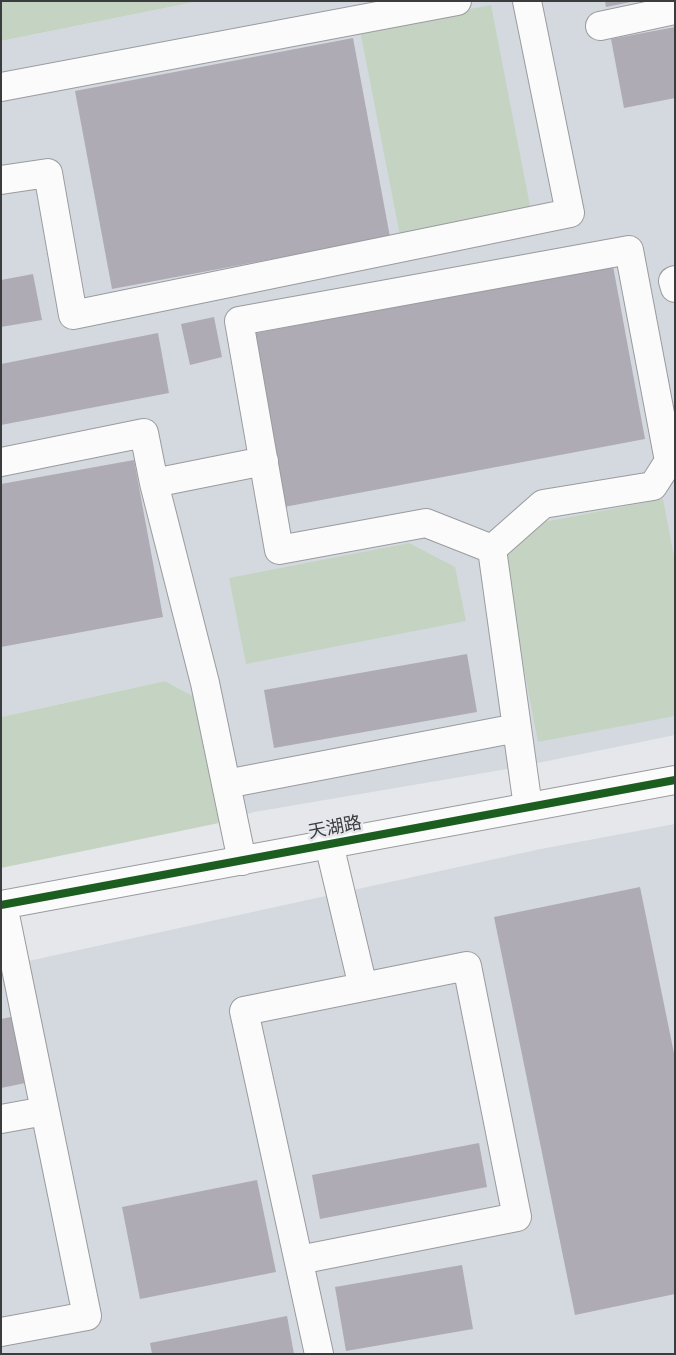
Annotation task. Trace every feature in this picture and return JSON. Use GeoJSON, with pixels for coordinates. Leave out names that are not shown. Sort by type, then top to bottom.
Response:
{"type":"FeatureCollection","features":[{"type":"Feature","properties":{"kind":"street"},"geometry":{"type":"LineString","coordinates":[[1,87],[457,1]]}},
{"type":"Feature","properties":{"kind":"street"},"geometry":{"type":"LineString","coordinates":[[1,180],[48,173],[73,315],[570,213],[526,1]]}},
{"type":"Feature","properties":{"kind":"street"},"geometry":{"type":"LineString","coordinates":[[600,26],[675,10]]}},
{"type":"Feature","properties":{"kind":"street"},"geometry":{"type":"LineString","coordinates":[[629,250],[669,460],[653,486],[543,504],[492,549],[426,523],[279,550],[239,321],[629,250]]}},
{"type":"Feature","properties":{"kind":"street"},"geometry":{"type":"LineString","coordinates":[[675,280],[673,281],[675,288]]}},
{"type":"Feature","properties":{"kind":"street"},"geometry":{"type":"LineString","coordinates":[[1,462],[144,433],[154,483],[205,683],[242,861]]}},
{"type":"Feature","properties":{"kind":"street"},"geometry":{"type":"LineString","coordinates":[[154,483],[264,462]]}},
{"type":"Feature","properties":{"kind":"street"},"geometry":{"type":"LineString","coordinates":[[492,549],[528,807]]}},
{"type":"Feature","properties":{"kind":"street"},"geometry":{"type":"LineString","coordinates":[[226,784],[517,728]]}},
{"type":"Feature","properties":{"kind":"street","name":"天湖路"},"geometry":{"type":"LineString","coordinates":[[2,905],[675,780]]}},
{"type":"Feature","properties":{"kind":"street"},"geometry":{"type":"LineString","coordinates":[[329,844],[363,987]]}},
{"type":"Feature","properties":{"kind":"street"},"geometry":{"type":"LineString","coordinates":[[1,1332],[87,1316],[2,905]]}},
{"type":"Feature","properties":{"kind":"street"},"geometry":{"type":"LineString","coordinates":[[298,1260],[518,1217],[467,966],[244,1011],[298,1260],[319,1354]]}},
{"type":"Feature","properties":{"kind":"street"},"geometry":{"type":"LineString","coordinates":[[1,1119],[45,1111]]}},
{"type":"Feature","properties":{"kind":"shaded area"},"geometry":{"type":"Polygon","coordinates":[[[200,1],[675,1],[675,735],[513,768],[254,812],[219,823],[193,696],[165,681],[1,717],[1,41],[200,1]]]}},
{"type":"Feature","properties":{"kind":"shaded area"},"geometry":{"type":"Polygon","coordinates":[[[675,824],[675,1354],[1,1354],[1,967],[541,849],[675,824]]]}},
{"type":"Feature","properties":{"kind":"green space"},"geometry":{"type":"Polygon","coordinates":[[[1,1],[200,1],[1,41],[1,1]]]}},
{"type":"Feature","properties":{"kind":"green space"},"geometry":{"type":"Polygon","coordinates":[[[491,5],[531,211],[400,236],[360,30],[491,5]]]}},
{"type":"Feature","properties":{"kind":"green space"},"geometry":{"type":"Polygon","coordinates":[[[663,499],[675,562],[675,716],[538,742],[503,560],[539,523],[663,499]]]}},
{"type":"Feature","properties":{"kind":"green space"},"geometry":{"type":"Polygon","coordinates":[[[409,543],[455,567],[466,621],[246,664],[229,578],[409,543]]]}},
{"type":"Feature","properties":{"kind":"green space"},"geometry":{"type":"Polygon","coordinates":[[[165,681],[193,696],[219,823],[1,868],[1,717],[165,681]]]}},
{"type":"Feature","properties":{"kind":"building"},"geometry":{"type":"Polygon","coordinates":[[[605,1],[631,1],[631,2],[606,7],[605,1]]]}},
{"type":"Feature","properties":{"kind":"building"},"geometry":{"type":"Polygon","coordinates":[[[675,27],[675,98],[624,108],[611,39],[675,27]]]}},
{"type":"Feature","properties":{"kind":"building"},"geometry":{"type":"Polygon","coordinates":[[[353,38],[390,237],[112,289],[75,91],[353,38]]]}},
{"type":"Feature","properties":{"kind":"building"},"geometry":{"type":"Polygon","coordinates":[[[613,266],[645,439],[284,507],[251,334],[613,266]]]}},
{"type":"Feature","properties":{"kind":"building"},"geometry":{"type":"Polygon","coordinates":[[[33,274],[42,320],[1,327],[1,280],[33,274]]]}},
{"type":"Feature","properties":{"kind":"building"},"geometry":{"type":"Polygon","coordinates":[[[214,317],[222,357],[190,365],[181,324],[214,317]]]}},
{"type":"Feature","properties":{"kind":"building"},"geometry":{"type":"Polygon","coordinates":[[[158,333],[169,393],[1,425],[1,364],[158,333]]]}},
{"type":"Feature","properties":{"kind":"building"},"geometry":{"type":"Polygon","coordinates":[[[134,460],[163,617],[1,647],[1,484],[134,460]]]}},
{"type":"Feature","properties":{"kind":"building"},"geometry":{"type":"Polygon","coordinates":[[[467,654],[477,712],[274,748],[264,690],[467,654]]]}},
{"type":"Feature","properties":{"kind":"building"},"geometry":{"type":"Polygon","coordinates":[[[640,887],[675,1058],[675,1294],[575,1315],[494,917],[640,887]]]}},
{"type":"Feature","properties":{"kind":"building"},"geometry":{"type":"Polygon","coordinates":[[[21,1015],[35,1081],[1,1088],[1,1019],[21,1015]]]}},
{"type":"Feature","properties":{"kind":"building"},"geometry":{"type":"Polygon","coordinates":[[[479,1143],[487,1187],[320,1219],[312,1175],[479,1143]]]}},
{"type":"Feature","properties":{"kind":"building"},"geometry":{"type":"Polygon","coordinates":[[[257,1180],[276,1272],[140,1299],[122,1207],[257,1180]]]}},
{"type":"Feature","properties":{"kind":"building"},"geometry":{"type":"Polygon","coordinates":[[[462,1265],[473,1329],[346,1351],[335,1287],[462,1265]]]}},
{"type":"Feature","properties":{"kind":"building"},"geometry":{"type":"Polygon","coordinates":[[[287,1316],[294,1354],[152,1354],[150,1343],[287,1316]]]}},
{"type":"Feature","properties":{"kind":"cycle path"},"geometry":{"type":"LineString","coordinates":[[1,905],[675,780]]}}]}
